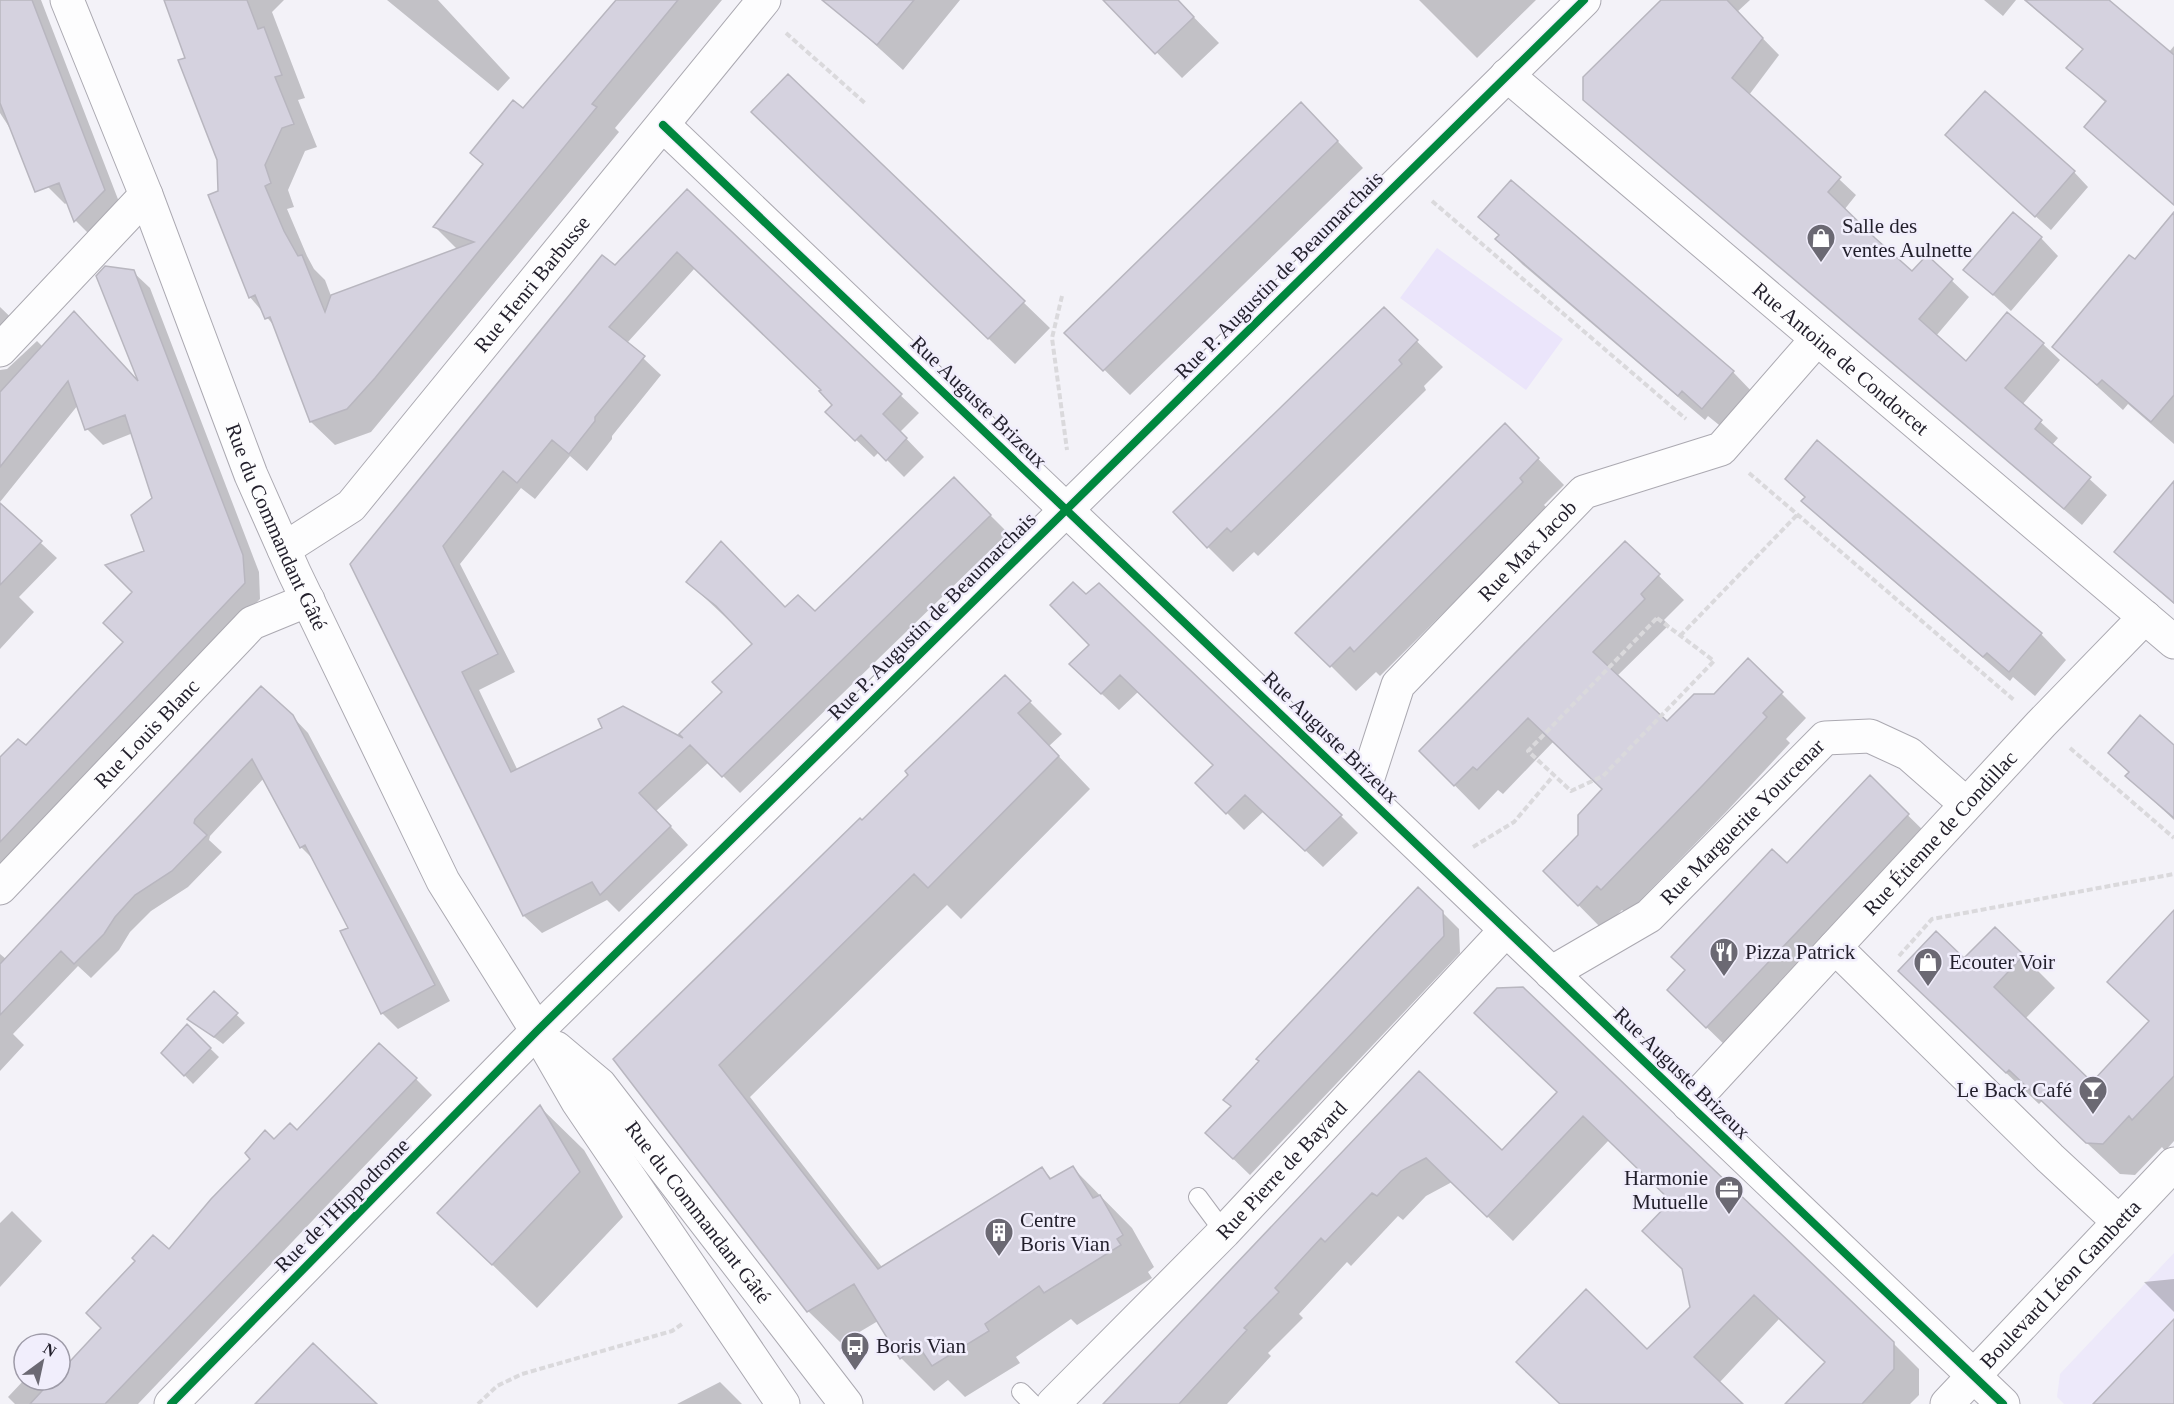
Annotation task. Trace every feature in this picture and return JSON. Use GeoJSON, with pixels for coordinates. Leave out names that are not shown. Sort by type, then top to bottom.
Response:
{"type":"FeatureCollection","features":[{"type":"Feature","properties":{"kind":"street","name":"Rue du Commandant Gâté"},"geometry":{"type":"LineString","coordinates":[[67,0],[146,195],[251,475],[308,600],[443,881],[537,1031],[578,1102],[712,1303],[783,1404]]}},
{"type":"Feature","properties":{"kind":"street","name":"Rue P. Augustin de Beaumarchais"},"geometry":{"type":"LineString","coordinates":[[537,1031],[1584,0]]}},
{"type":"Feature","properties":{"kind":"street","name":"Rue Henri Barbusse"},"geometry":{"type":"LineString","coordinates":[[284,549],[351,506],[663,125],[772,14]]}},
{"type":"Feature","properties":{"kind":"street","name":"Rue Antoine de Condorcet"},"geometry":{"type":"LineString","coordinates":[[1507,75],[2174,642]]}},
{"type":"Feature","properties":{"kind":"street","name":"Rue Auguste Brizeux"},"geometry":{"type":"LineString","coordinates":[[663,125],[2002,1404]]}},
{"type":"Feature","properties":{"kind":"street"},"geometry":{"type":"LineString","coordinates":[[0,350],[146,195]]}},
{"type":"Feature","properties":{"kind":"street"},"geometry":{"type":"LineString","coordinates":[[1721,449],[1817,339]]}},
{"type":"Feature","properties":{"kind":"street","name":"Rue Max Jacob"},"geometry":{"type":"LineString","coordinates":[[1363,793],[1398,685],[1584,492],[1721,449]]}},
{"type":"Feature","properties":{"kind":"street","name":"Rue Louis Blanc"},"geometry":{"type":"LineString","coordinates":[[0,888],[252,623],[308,600]]}},
{"type":"Feature","properties":{"kind":"street","name":"Rue Étienne de Condillac"},"geometry":{"type":"LineString","coordinates":[[1689,1105],[1966,804],[2145,617]]}},
{"type":"Feature","properties":{"kind":"street","name":"Rue Marguerite Yourcenar"},"geometry":{"type":"LineString","coordinates":[[1551,973],[1649,916],[1825,738],[1870,736],[1908,754],[1966,804]]}},
{"type":"Feature","properties":{"kind":"street","name":"Rue Pierre de Bayard"},"geometry":{"type":"LineString","coordinates":[[1053,1404],[1224,1232],[1506,930]]}},
{"type":"Feature","properties":{"kind":"street"},"geometry":{"type":"LineString","coordinates":[[1835,947],[2119,1222]]}},
{"type":"Feature","properties":{"kind":"street","name":"Rue du Commandant Gâté"},"geometry":{"type":"LineString","coordinates":[[537,1031],[600,1085],[846,1404]]}},
{"type":"Feature","properties":{"kind":"street","name":"Rue de l'Hippodrome"},"geometry":{"type":"LineString","coordinates":[[171,1404],[537,1031]]}},
{"type":"Feature","properties":{"kind":"street","name":"Boulevard Léon Gambetta"},"geometry":{"type":"LineString","coordinates":[[1947,1404],[2174,1164]]}},
{"type":"Feature","properties":{"kind":"lane"},"geometry":{"type":"LineString","coordinates":[[1198,1197],[1224,1232]]}},
{"type":"Feature","properties":{"kind":"path"},"geometry":{"type":"LineString","coordinates":[[772,14],[866,104]]}},
{"type":"Feature","properties":{"kind":"path"},"geometry":{"type":"LineString","coordinates":[[1404,177],[2174,838]]}},
{"type":"Feature","properties":{"kind":"path"},"geometry":{"type":"LineString","coordinates":[[1062,296],[1052,338],[1067,450]]}},
{"type":"Feature","properties":{"kind":"path"},"geometry":{"type":"LineString","coordinates":[[1680,636],[1797,514]]}},
{"type":"Feature","properties":{"kind":"path"},"geometry":{"type":"LineString","coordinates":[[1658,618],[1714,661],[1603,776],[1571,791],[1554,775],[1528,751],[1658,618]]}},
{"type":"Feature","properties":{"kind":"path"},"geometry":{"type":"LineString","coordinates":[[1440,867],[1514,822],[1554,775]]}},
{"type":"Feature","properties":{"kind":"path"},"geometry":{"type":"LineString","coordinates":[[1872,985],[1932,919],[2174,874]]}},
{"type":"Feature","properties":{"kind":"path"},"geometry":{"type":"LineString","coordinates":[[478,1404],[497,1386],[522,1374],[672,1331],[712,1303]]}},
{"type":"Feature","properties":{"kind":"shaded area"},"geometry":{"type":"Polygon","coordinates":[[[1437,248],[1563,339],[1526,390],[1400,298],[1437,248]]]}},
{"type":"Feature","properties":{"kind":"shaded area"},"geometry":{"type":"Polygon","coordinates":[[[2174,1253],[2174,1404],[2064,1404],[2057,1397],[2060,1374],[2174,1253]]]}},
{"type":"Feature","properties":{"kind":"building"},"geometry":{"type":"Polygon","coordinates":[[[0,0],[32,0],[105,190],[74,222],[59,183],[35,192],[0,103],[0,0]]]}},
{"type":"Feature","properties":{"kind":"building"},"geometry":{"type":"Polygon","coordinates":[[[164,0],[247,0],[258,29],[264,27],[282,75],[275,77],[294,124],[282,128],[265,165],[271,183],[265,186],[284,231],[298,256],[302,255],[325,312],[331,295],[474,242],[433,227],[483,164],[470,153],[513,100],[523,108],[616,0],[678,0],[592,104],[597,107],[375,378],[347,409],[310,422],[270,317],[265,319],[255,295],[249,298],[208,195],[218,191],[217,160],[178,60],[185,58],[164,0]]]}},
{"type":"Feature","properties":{"kind":"building"},"geometry":{"type":"Polygon","coordinates":[[[822,0],[914,0],[877,45],[822,0]]]}},
{"type":"Feature","properties":{"kind":"building"},"geometry":{"type":"Polygon","coordinates":[[[1103,0],[1178,0],[1194,17],[1155,54],[1103,0]]]}},
{"type":"Feature","properties":{"kind":"building"},"geometry":{"type":"Polygon","coordinates":[[[1661,0],[1727,0],[1763,38],[1732,78],[1841,177],[1828,192],[1875,238],[1912,271],[1927,255],[1953,279],[1919,319],[1966,361],[2007,312],[2044,343],[2005,388],[2042,420],[2035,429],[2091,477],[2064,509],[1583,100],[1583,77],[1661,0]]]}},
{"type":"Feature","properties":{"kind":"building"},"geometry":{"type":"Polygon","coordinates":[[[2025,0],[2109,0],[2174,55],[2174,205],[2084,127],[2106,101],[2066,68],[2083,49],[2025,0]]]}},
{"type":"Feature","properties":{"kind":"building"},"geometry":{"type":"Polygon","coordinates":[[[788,74],[1025,301],[988,339],[751,112],[788,74]]]}},
{"type":"Feature","properties":{"kind":"building"},"geometry":{"type":"Polygon","coordinates":[[[1985,91],[2075,171],[2035,217],[1945,135],[1985,91]]]}},
{"type":"Feature","properties":{"kind":"building"},"geometry":{"type":"Polygon","coordinates":[[[1301,102],[1338,141],[1103,371],[1064,333],[1301,102]]]}},
{"type":"Feature","properties":{"kind":"building"},"geometry":{"type":"Polygon","coordinates":[[[1511,180],[1734,371],[1702,409],[1682,391],[1678,396],[1495,239],[1499,235],[1478,217],[1511,180]]]}},
{"type":"Feature","properties":{"kind":"building"},"geometry":{"type":"Polygon","coordinates":[[[687,189],[902,394],[883,414],[907,438],[886,461],[861,435],[855,441],[825,412],[832,405],[819,391],[821,390],[677,252],[609,327],[645,356],[595,417],[595,421],[569,454],[552,440],[517,483],[503,471],[443,546],[498,654],[462,672],[511,772],[602,728],[598,719],[623,706],[683,738],[679,734],[722,692],[712,682],[752,644],[716,606],[686,582],[721,541],[785,607],[798,595],[815,611],[954,477],[991,515],[722,777],[690,745],[639,793],[671,826],[600,895],[592,882],[523,916],[350,564],[602,255],[615,265],[687,189]]]}},
{"type":"Feature","properties":{"kind":"building"},"geometry":{"type":"Polygon","coordinates":[[[2013,212],[2042,237],[1993,295],[1963,270],[2013,212]]]}},
{"type":"Feature","properties":{"kind":"building"},"geometry":{"type":"Polygon","coordinates":[[[2174,212],[2174,395],[2151,422],[2102,380],[2097,385],[2052,347],[2129,255],[2135,259],[2174,212]]]}},
{"type":"Feature","properties":{"kind":"building"},"geometry":{"type":"Polygon","coordinates":[[[105,266],[134,270],[243,555],[245,583],[0,842],[0,757],[18,739],[26,745],[123,642],[103,623],[132,592],[105,565],[144,551],[131,515],[152,498],[125,415],[85,430],[68,381],[0,467],[0,392],[74,311],[138,381],[96,276],[105,266]]]}},
{"type":"Feature","properties":{"kind":"building"},"geometry":{"type":"Polygon","coordinates":[[[1384,307],[1418,340],[1399,360],[1402,364],[1231,532],[1227,528],[1207,548],[1173,512],[1384,307]]]}},
{"type":"Feature","properties":{"kind":"building"},"geometry":{"type":"Polygon","coordinates":[[[1505,423],[1539,458],[1520,478],[1523,482],[1354,652],[1350,647],[1330,667],[1295,633],[1505,423]]]}},
{"type":"Feature","properties":{"kind":"building"},"geometry":{"type":"Polygon","coordinates":[[[1817,440],[2042,633],[2009,672],[1987,653],[1983,657],[1801,501],[1805,497],[1785,479],[1817,440]]]}},
{"type":"Feature","properties":{"kind":"building"},"geometry":{"type":"Polygon","coordinates":[[[2174,481],[2174,603],[2114,552],[2174,481]]]}},
{"type":"Feature","properties":{"kind":"building"},"geometry":{"type":"Polygon","coordinates":[[[0,503],[42,541],[0,585],[0,503]]]}},
{"type":"Feature","properties":{"kind":"building"},"geometry":{"type":"Polygon","coordinates":[[[1625,541],[1660,574],[1641,594],[1645,599],[1593,652],[1667,721],[1694,694],[1714,694],[1748,658],[1783,692],[1763,713],[1767,717],[1703,785],[1601,890],[1597,886],[1578,906],[1543,871],[1578,835],[1578,815],[1602,789],[1528,718],[1477,770],[1473,767],[1454,786],[1419,751],[1625,541]]]}},
{"type":"Feature","properties":{"kind":"building"},"geometry":{"type":"Polygon","coordinates":[[[1073,582],[1086,594],[1099,583],[1342,815],[1305,851],[1245,795],[1226,814],[1195,783],[1213,765],[1120,675],[1101,694],[1069,664],[1089,645],[1050,605],[1073,582]]]}},
{"type":"Feature","properties":{"kind":"building"},"geometry":{"type":"Polygon","coordinates":[[[1005,675],[1031,701],[1018,713],[1059,756],[928,888],[914,874],[719,1065],[878,1269],[1042,1167],[1050,1179],[1073,1166],[1093,1198],[1100,1195],[1123,1235],[1117,1239],[1121,1245],[1044,1293],[1039,1286],[985,1324],[989,1331],[932,1366],[918,1345],[900,1359],[854,1284],[807,1312],[613,1059],[860,818],[862,820],[908,775],[905,771],[1005,675]]]}},
{"type":"Feature","properties":{"kind":"building"},"geometry":{"type":"Polygon","coordinates":[[[261,686],[293,715],[435,985],[381,1014],[340,931],[348,928],[305,845],[300,848],[252,759],[195,819],[194,823],[207,835],[172,871],[135,895],[115,917],[104,934],[74,964],[61,951],[0,1015],[0,964],[261,686]]]}},
{"type":"Feature","properties":{"kind":"building"},"geometry":{"type":"Polygon","coordinates":[[[2140,715],[2174,745],[2174,818],[2125,776],[2129,772],[2108,753],[2140,715]]]}},
{"type":"Feature","properties":{"kind":"building"},"geometry":{"type":"Polygon","coordinates":[[[1870,775],[1909,814],[1706,1028],[1667,990],[1685,970],[1671,957],[1772,849],[1787,863],[1870,775]]]}},
{"type":"Feature","properties":{"kind":"building"},"geometry":{"type":"Polygon","coordinates":[[[1418,887],[1443,911],[1444,936],[1233,1159],[1205,1133],[1231,1106],[1223,1100],[1259,1061],[1256,1059],[1418,887]]]}},
{"type":"Feature","properties":{"kind":"building"},"geometry":{"type":"Polygon","coordinates":[[[2174,910],[2174,1076],[2132,1120],[2129,1116],[2103,1144],[2086,1143],[2009,1070],[2006,1073],[1898,971],[1936,931],[1964,958],[1995,927],[2024,955],[1994,987],[2092,1082],[2149,1021],[2107,982],[2174,910]]]}},
{"type":"Feature","properties":{"kind":"building"},"geometry":{"type":"Polygon","coordinates":[[[1523,987],[1894,1342],[1894,1369],[1862,1404],[1785,1404],[1825,1362],[1754,1295],[1694,1357],[1743,1404],[1560,1404],[1516,1362],[1586,1289],[1647,1349],[1690,1307],[1682,1269],[1642,1231],[1671,1201],[1583,1116],[1487,1217],[1426,1158],[1401,1171],[1377,1196],[1372,1193],[1325,1242],[1321,1238],[1275,1288],[1279,1292],[1244,1328],[1247,1330],[1179,1404],[1103,1404],[1419,1071],[1502,1150],[1557,1092],[1474,1013],[1497,988],[1523,987]]]}},
{"type":"Feature","properties":{"kind":"building"},"geometry":{"type":"Polygon","coordinates":[[[214,991],[238,1013],[214,1037],[187,1019],[214,991]]]}},
{"type":"Feature","properties":{"kind":"building"},"geometry":{"type":"Polygon","coordinates":[[[187,1024],[211,1048],[184,1076],[161,1053],[187,1024]]]}},
{"type":"Feature","properties":{"kind":"building"},"geometry":{"type":"Polygon","coordinates":[[[379,1043],[417,1078],[105,1404],[30,1404],[41,1392],[72,1392],[72,1359],[101,1328],[86,1313],[135,1261],[132,1258],[153,1235],[169,1249],[211,1199],[250,1159],[245,1153],[265,1130],[274,1139],[290,1123],[297,1130],[379,1043]]]}},
{"type":"Feature","properties":{"kind":"building"},"geometry":{"type":"Polygon","coordinates":[[[540,1105],[580,1172],[492,1265],[437,1213],[540,1105]]]}},
{"type":"Feature","properties":{"kind":"building"},"geometry":{"type":"Polygon","coordinates":[[[2174,1319],[2174,1404],[2093,1404],[2174,1319]]]}},
{"type":"Feature","properties":{"kind":"building"},"geometry":{"type":"Polygon","coordinates":[[[313,1343],[377,1404],[255,1404],[313,1343]]]}},
{"type":"Feature","properties":{"kind":"cycle path"},"geometry":{"type":"LineString","coordinates":[[171,1404],[537,1031],[1584,0]]}},
{"type":"Feature","properties":{"kind":"cycle path"},"geometry":{"type":"LineString","coordinates":[[663,125],[2003,1404]]}},
{"type":"Feature","properties":{"kind":"place","name":"Salle des ventes Aulnette"},"geometry":{"type":"Point","coordinates":[1821,264]}},
{"type":"Feature","properties":{"kind":"place","name":"Pizza Patrick"},"geometry":{"type":"Point","coordinates":[1724,978]}},
{"type":"Feature","properties":{"kind":"place","name":"Ecouter Voir"},"geometry":{"type":"Point","coordinates":[1928,988]}},
{"type":"Feature","properties":{"kind":"place","name":"Le Back Café"},"geometry":{"type":"Point","coordinates":[2093,1116]}},
{"type":"Feature","properties":{"kind":"place","name":"Harmonie Mutuelle"},"geometry":{"type":"Point","coordinates":[1729,1216]}},
{"type":"Feature","properties":{"kind":"place","name":"Centre Boris Vian"},"geometry":{"type":"Point","coordinates":[999,1258]}},
{"type":"Feature","properties":{"kind":"place","name":"Boris Vian"},"geometry":{"type":"Point","coordinates":[855,1372]}}]}
